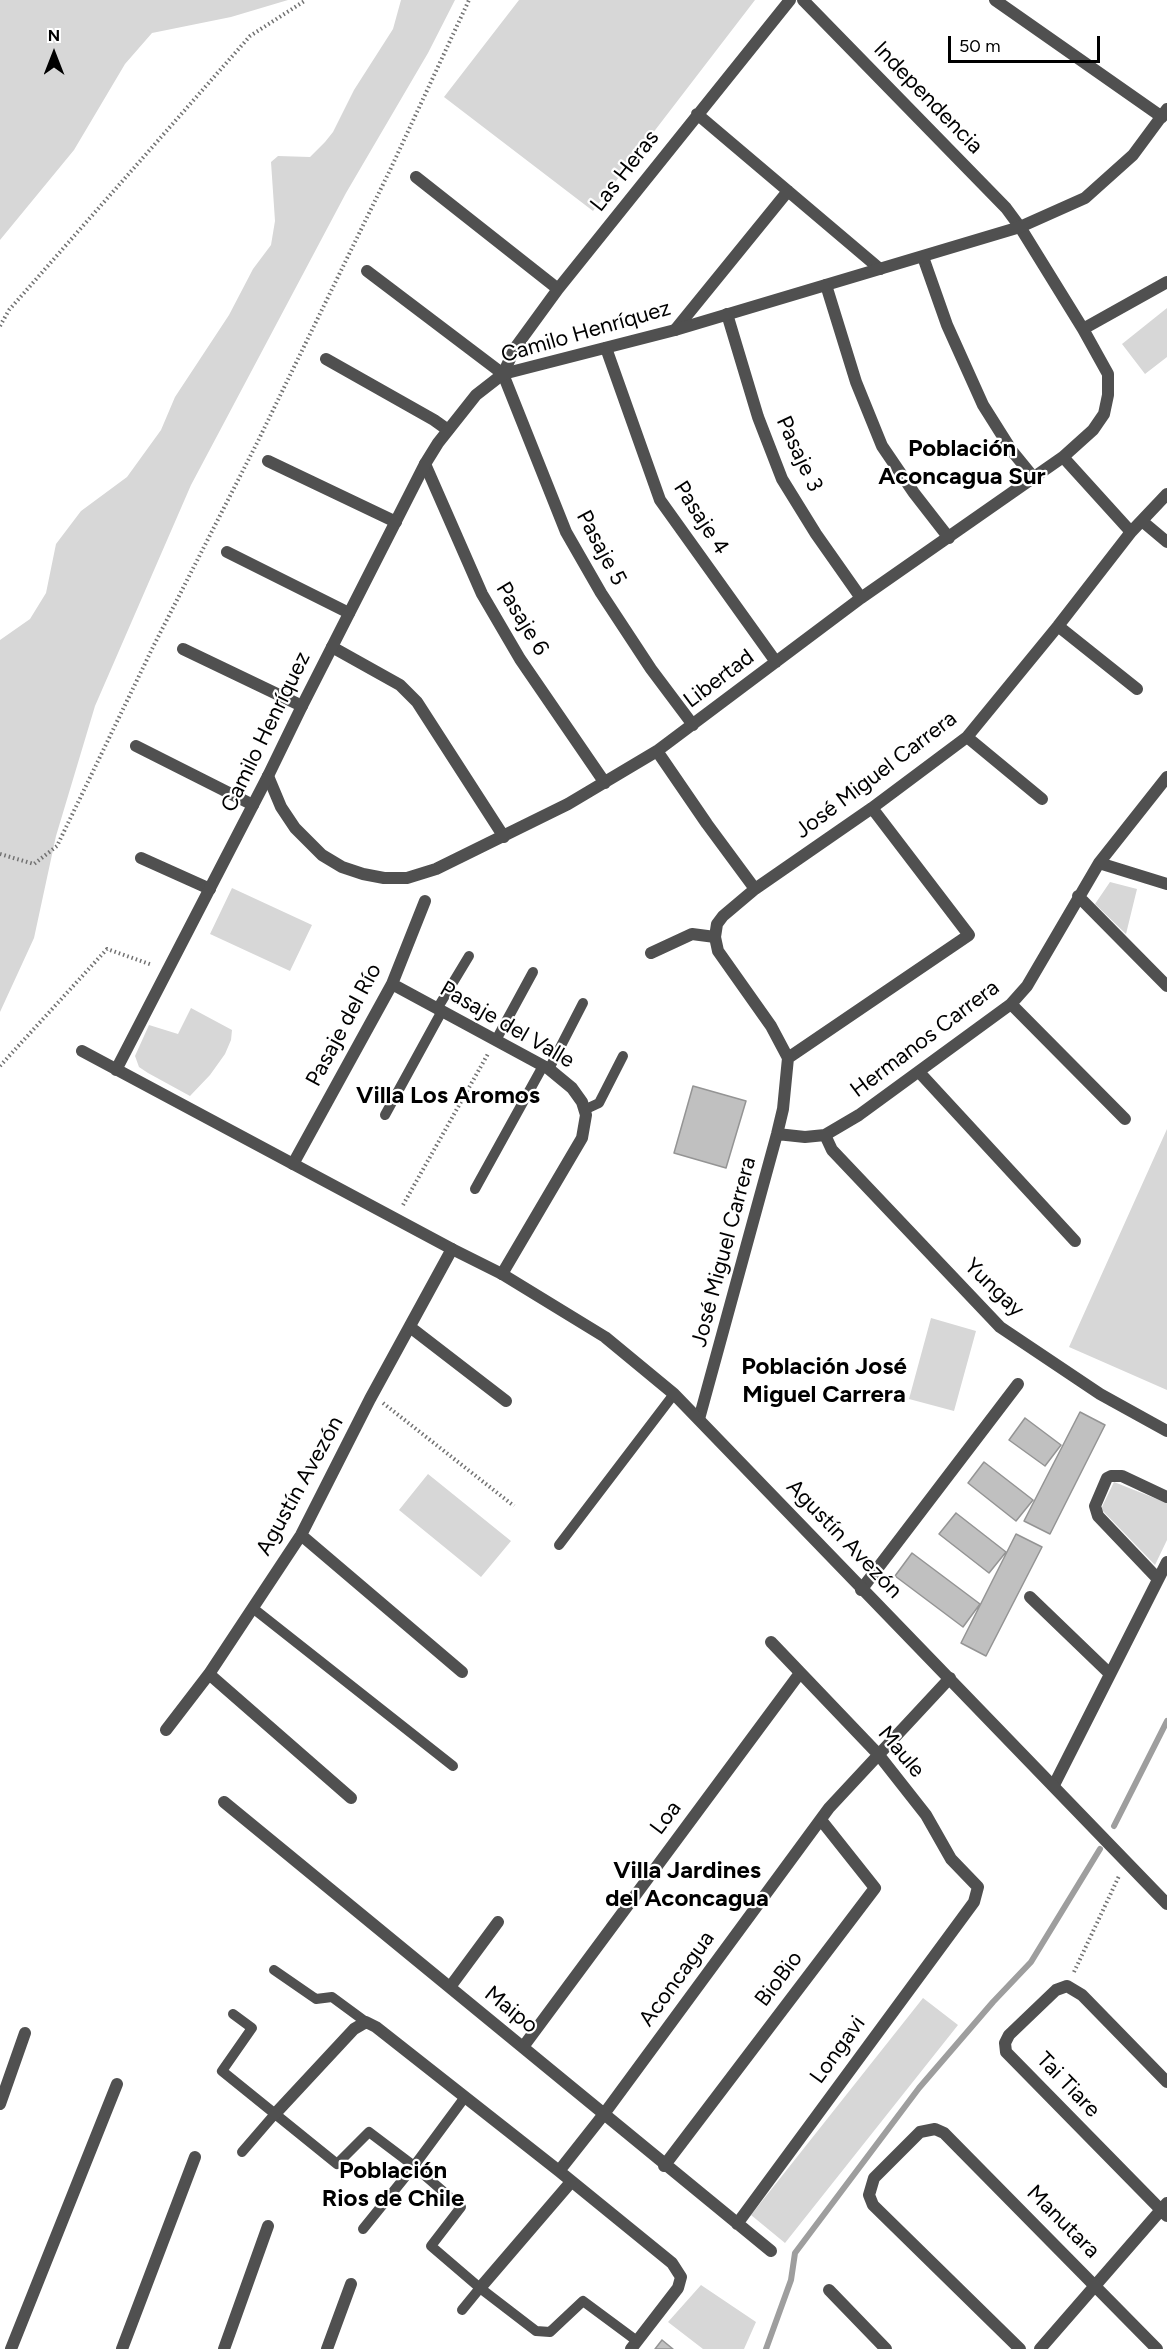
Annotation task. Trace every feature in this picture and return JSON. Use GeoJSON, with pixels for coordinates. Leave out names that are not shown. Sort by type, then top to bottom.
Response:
{"type":"FeatureCollection","features":[{"type":"Feature","properties":{"kind":"street","name":"Las Heras"},"geometry":{"type":"LineString","coordinates":[[503,374],[514,348],[558,289],[790,0]]}},
{"type":"Feature","properties":{"kind":"street","name":"Independencia"},"geometry":{"type":"LineString","coordinates":[[803,0],[1006,208],[1020,227]]}},
{"type":"Feature","properties":{"kind":"street"},"geometry":{"type":"LineString","coordinates":[[995,0],[1165,113]]}},
{"type":"Feature","properties":{"kind":"street","name":"Camilo Henríquez"},"geometry":{"type":"LineString","coordinates":[[116,1070],[268,776],[425,464],[447,430],[477,395],[503,374],[675,330],[1020,227],[1085,198],[1133,155],[1165,113]]}},
{"type":"Feature","properties":{"kind":"street"},"geometry":{"type":"LineString","coordinates":[[697,114],[880,269]]}},
{"type":"Feature","properties":{"kind":"street"},"geometry":{"type":"LineString","coordinates":[[416,177],[558,289]]}},
{"type":"Feature","properties":{"kind":"street"},"geometry":{"type":"LineString","coordinates":[[675,330],[788,190]]}},
{"type":"Feature","properties":{"kind":"street","name":"Libertad"},"geometry":{"type":"LineString","coordinates":[[268,776],[281,807],[295,828],[322,855],[342,867],[384,878],[407,878],[436,869],[504,837],[605,783],[657,751],[861,598],[1063,457],[1093,430],[1104,414],[1108,395],[1108,374],[1020,227]]}},
{"type":"Feature","properties":{"kind":"street"},"geometry":{"type":"LineString","coordinates":[[923,257],[947,326],[983,405],[1012,451],[1034,478]]}},
{"type":"Feature","properties":{"kind":"street"},"geometry":{"type":"LineString","coordinates":[[367,271],[503,374]]}},
{"type":"Feature","properties":{"kind":"street"},"geometry":{"type":"LineString","coordinates":[[1083,329],[1167,282]]}},
{"type":"Feature","properties":{"kind":"street"},"geometry":{"type":"LineString","coordinates":[[826,285],[856,382],[882,446],[914,493],[949,538]]}},
{"type":"Feature","properties":{"kind":"street","name":"Pasaje 3"},"geometry":{"type":"LineString","coordinates":[[727,314],[758,417],[782,479],[816,534],[861,598]]}},
{"type":"Feature","properties":{"kind":"street","name":"Pasaje 4"},"geometry":{"type":"LineString","coordinates":[[606,348],[660,500],[776,662]]}},
{"type":"Feature","properties":{"kind":"street"},"geometry":{"type":"LineString","coordinates":[[326,359],[434,420],[447,430]]}},
{"type":"Feature","properties":{"kind":"street","name":"Pasaje 5"},"geometry":{"type":"LineString","coordinates":[[503,374],[566,532],[601,593],[644,660],[693,724]]}},
{"type":"Feature","properties":{"kind":"street"},"geometry":{"type":"LineString","coordinates":[[1063,457],[1131,532]]}},
{"type":"Feature","properties":{"kind":"street"},"geometry":{"type":"LineString","coordinates":[[268,461],[396,522]]}},
{"type":"Feature","properties":{"kind":"street","name":"Pasaje 6"},"geometry":{"type":"LineString","coordinates":[[425,464],[482,594],[520,659],[605,783]]}},
{"type":"Feature","properties":{"kind":"street","name":"José Miguel Carrera"},"geometry":{"type":"LineString","coordinates":[[715,937],[717,924],[723,916],[755,889],[872,808],[966,737],[1059,626],[1131,532],[1167,494]]}},
{"type":"Feature","properties":{"kind":"street"},"geometry":{"type":"LineString","coordinates":[[1142,521],[1167,542]]}},
{"type":"Feature","properties":{"kind":"street"},"geometry":{"type":"LineString","coordinates":[[227,552],[349,613]]}},
{"type":"Feature","properties":{"kind":"street"},"geometry":{"type":"LineString","coordinates":[[1059,626],[1137,689]]}},
{"type":"Feature","properties":{"kind":"street"},"geometry":{"type":"LineString","coordinates":[[332,647],[400,685],[417,702],[504,837]]}},
{"type":"Feature","properties":{"kind":"street"},"geometry":{"type":"LineString","coordinates":[[183,649],[302,706]]}},
{"type":"Feature","properties":{"kind":"street"},"geometry":{"type":"LineString","coordinates":[[966,737],[1042,799]]}},
{"type":"Feature","properties":{"kind":"street"},"geometry":{"type":"LineString","coordinates":[[136,746],[253,805]]}},
{"type":"Feature","properties":{"kind":"street"},"geometry":{"type":"LineString","coordinates":[[657,751],[755,889]]}},
{"type":"Feature","properties":{"kind":"street","name":"Hermanos Carrera"},"geometry":{"type":"LineString","coordinates":[[777,1134],[805,1137],[825,1135],[919,1072],[1011,1004],[1033,976],[1063,928],[1078,896],[1099,863],[1167,777]]}},
{"type":"Feature","properties":{"kind":"street"},"geometry":{"type":"LineString","coordinates":[[651,953],[692,934],[715,937],[718,951],[771,1026],[788,1058],[969,935],[872,808]]}},
{"type":"Feature","properties":{"kind":"street"},"geometry":{"type":"LineString","coordinates":[[141,858],[210,889]]}},
{"type":"Feature","properties":{"kind":"street"},"geometry":{"type":"LineString","coordinates":[[1099,863],[1167,884]]}},
{"type":"Feature","properties":{"kind":"street"},"geometry":{"type":"LineString","coordinates":[[1078,896],[1167,986]]}},
{"type":"Feature","properties":{"kind":"street","name":"Pasaje del Río"},"geometry":{"type":"LineString","coordinates":[[293,1164],[392,984],[425,901]]}},
{"type":"Feature","properties":{"kind":"street","name":"Pasaje del Valle"},"geometry":{"type":"LineString","coordinates":[[392,984],[546,1067],[572,1088],[582,1102],[584,1110]]}},
{"type":"Feature","properties":{"kind":"street"},"geometry":{"type":"LineString","coordinates":[[1011,1004],[1125,1119]]}},
{"type":"Feature","properties":{"kind":"street","name":"Agustín Avezón"},"geometry":{"type":"LineString","coordinates":[[82,1051],[452,1250],[502,1274],[605,1337],[674,1394],[699,1419],[861,1590],[950,1678],[1167,1904]]}},
{"type":"Feature","properties":{"kind":"street","name":"José Miguel Carrera"},"geometry":{"type":"LineString","coordinates":[[699,1419],[777,1134],[783,1109],[788,1058]]}},
{"type":"Feature","properties":{"kind":"street"},"geometry":{"type":"LineString","coordinates":[[919,1072],[1075,1241]]}},
{"type":"Feature","properties":{"kind":"street"},"geometry":{"type":"LineString","coordinates":[[502,1274],[582,1138],[585,1128],[584,1110]]}},
{"type":"Feature","properties":{"kind":"street","name":"Yungay"},"geometry":{"type":"LineString","coordinates":[[825,1135],[832,1150],[1000,1328],[1100,1394],[1167,1431]]}},
{"type":"Feature","properties":{"kind":"street","name":"Agustín Avezón"},"geometry":{"type":"LineString","coordinates":[[166,1730],[209,1674],[254,1609],[301,1535],[373,1395],[452,1250]]}},
{"type":"Feature","properties":{"kind":"street"},"geometry":{"type":"LineString","coordinates":[[410,1327],[506,1401]]}},
{"type":"Feature","properties":{"kind":"street"},"geometry":{"type":"LineString","coordinates":[[861,1590],[1018,1384]]}},
{"type":"Feature","properties":{"kind":"street"},"geometry":{"type":"LineString","coordinates":[[1158,1579],[1098,1516],[1095,1506],[1107,1478],[1111,1476],[1122,1476],[1167,1497]]}},
{"type":"Feature","properties":{"kind":"street"},"geometry":{"type":"LineString","coordinates":[[301,1535],[462,1672]]}},
{"type":"Feature","properties":{"kind":"street"},"geometry":{"type":"LineString","coordinates":[[1054,1785],[1167,1562]]}},
{"type":"Feature","properties":{"kind":"street"},"geometry":{"type":"LineString","coordinates":[[1030,1597],[1110,1674]]}},
{"type":"Feature","properties":{"kind":"street","name":"Maule"},"geometry":{"type":"LineString","coordinates":[[771,1642],[879,1754],[926,1815],[951,1859],[978,1887],[974,1902]]}},
{"type":"Feature","properties":{"kind":"street","name":"Loa"},"geometry":{"type":"LineString","coordinates":[[523,2047],[800,1673]]}},
{"type":"Feature","properties":{"kind":"street"},"geometry":{"type":"LineString","coordinates":[[209,1674],[351,1798]]}},
{"type":"Feature","properties":{"kind":"street","name":"Aconcagua"},"geometry":{"type":"LineString","coordinates":[[559,2171],[604,2114],[821,1820],[950,1678]]}},
{"type":"Feature","properties":{"kind":"street","name":"Maipo"},"geometry":{"type":"LineString","coordinates":[[224,1802],[604,2114],[664,2166],[771,2251]]}},
{"type":"Feature","properties":{"kind":"street","name":"BioBio"},"geometry":{"type":"LineString","coordinates":[[664,2166],[874,1888],[821,1820]]}},
{"type":"Feature","properties":{"kind":"street","name":"Longavi"},"geometry":{"type":"LineString","coordinates":[[737,2224],[974,1902]]}},
{"type":"Feature","properties":{"kind":"street"},"geometry":{"type":"LineString","coordinates":[[450,1987],[498,1922]]}},
{"type":"Feature","properties":{"kind":"street"},"geometry":{"type":"LineString","coordinates":[[1067,1986],[1082,1995],[1167,2082]]}},
{"type":"Feature","properties":{"kind":"street","name":"Tai Tiare"},"geometry":{"type":"LineString","coordinates":[[1067,1986],[1056,1990],[1009,2035],[1005,2043],[1006,2052],[1165,2210]]}},
{"type":"Feature","properties":{"kind":"street"},"geometry":{"type":"LineString","coordinates":[[274,2115],[354,2029],[366,2022],[376,2027],[672,2263],[681,2277],[678,2288],[634,2345]]}},
{"type":"Feature","properties":{"kind":"street"},"geometry":{"type":"LineString","coordinates":[[0,2104],[25,2033]]}},
{"type":"Feature","properties":{"kind":"street"},"geometry":{"type":"LineString","coordinates":[[10,2349],[117,2084]]}},
{"type":"Feature","properties":{"kind":"street","name":"Manutara"},"geometry":{"type":"LineString","coordinates":[[1020,2349],[873,2205],[869,2195],[874,2178],[920,2132],[935,2129],[944,2133],[1157,2349]]}},
{"type":"Feature","properties":{"kind":"street"},"geometry":{"type":"LineString","coordinates":[[122,2349],[195,2157]]}},
{"type":"Feature","properties":{"kind":"street"},"geometry":{"type":"LineString","coordinates":[[480,2288],[571,2182]]}},
{"type":"Feature","properties":{"kind":"street"},"geometry":{"type":"LineString","coordinates":[[1040,2349],[1165,2210]]}},
{"type":"Feature","properties":{"kind":"street"},"geometry":{"type":"LineString","coordinates":[[224,2349],[267,2226]]}},
{"type":"Feature","properties":{"kind":"street"},"geometry":{"type":"LineString","coordinates":[[327,2349],[351,2284]]}},
{"type":"Feature","properties":{"kind":"street"},"geometry":{"type":"LineString","coordinates":[[829,2290],[886,2349]]}},
{"type":"Feature","properties":{"kind":"lane"},"geometry":{"type":"LineString","coordinates":[[385,1114],[469,956]]}},
{"type":"Feature","properties":{"kind":"lane"},"geometry":{"type":"LineString","coordinates":[[496,1041],[533,972]]}},
{"type":"Feature","properties":{"kind":"lane"},"geometry":{"type":"LineString","coordinates":[[475,1189],[583,1003]]}},
{"type":"Feature","properties":{"kind":"lane"},"geometry":{"type":"LineString","coordinates":[[584,1110],[599,1103],[623,1056]]}},
{"type":"Feature","properties":{"kind":"lane"},"geometry":{"type":"LineString","coordinates":[[559,1545],[674,1394]]}},
{"type":"Feature","properties":{"kind":"lane"},"geometry":{"type":"LineString","coordinates":[[254,1609],[453,1766]]}},
{"type":"Feature","properties":{"kind":"lane"},"geometry":{"type":"LineString","coordinates":[[274,1971],[316,2000],[332,1997],[366,2022]]}},
{"type":"Feature","properties":{"kind":"lane"},"geometry":{"type":"LineString","coordinates":[[233,2014],[252,2028],[222,2072],[337,2164],[369,2132],[414,2166],[461,2207],[431,2246],[480,2288],[536,2331],[550,2332],[583,2301],[634,2345]]}},
{"type":"Feature","properties":{"kind":"lane"},"geometry":{"type":"LineString","coordinates":[[363,2229],[414,2166],[465,2097]]}},
{"type":"Feature","properties":{"kind":"lane"},"geometry":{"type":"LineString","coordinates":[[242,2152],[274,2115]]}},
{"type":"Feature","properties":{"kind":"lane"},"geometry":{"type":"LineString","coordinates":[[462,2310],[480,2288]]}},
{"type":"Feature","properties":{"kind":"path"},"geometry":{"type":"LineString","coordinates":[[0,326],[9,310],[250,36],[306,0]]}},
{"type":"Feature","properties":{"kind":"path"},"geometry":{"type":"LineString","coordinates":[[0,854],[34,864],[57,846],[153,647],[273,410],[391,168],[469,0]]}},
{"type":"Feature","properties":{"kind":"path"},"geometry":{"type":"LineString","coordinates":[[0,1066],[107,949],[168,971]]}},
{"type":"Feature","properties":{"kind":"path"},"geometry":{"type":"LineString","coordinates":[[395,1219],[496,1041]]}},
{"type":"Feature","properties":{"kind":"path"},"geometry":{"type":"LineString","coordinates":[[373,1395],[514,1506]]}},
{"type":"Feature","properties":{"kind":"path"},"geometry":{"type":"LineString","coordinates":[[1067,1986],[1126,1862]]}},
{"type":"Feature","properties":{"kind":"shaded area"},"geometry":{"type":"Polygon","coordinates":[[[0,0],[288,0],[231,17],[152,33],[125,64],[74,150],[0,240],[0,0]]]}},
{"type":"Feature","properties":{"kind":"shaded area"},"geometry":{"type":"Polygon","coordinates":[[[401,0],[455,0],[428,53],[346,193],[191,485],[95,706],[56,836],[34,938],[0,1012],[0,640],[30,619],[46,593],[56,544],[81,511],[127,477],[161,430],[175,397],[229,315],[253,269],[271,245],[275,221],[271,162],[278,156],[310,157],[325,142],[333,132],[354,90],[393,29],[401,0]]]}},
{"type":"Feature","properties":{"kind":"shaded area"},"geometry":{"type":"Polygon","coordinates":[[[519,0],[755,0],[593,211],[444,97],[519,0]]]}},
{"type":"Feature","properties":{"kind":"shaded area"},"geometry":{"type":"Polygon","coordinates":[[[1167,308],[1167,357],[1145,374],[1122,344],[1167,308]]]}},
{"type":"Feature","properties":{"kind":"shaded area"},"geometry":{"type":"Polygon","coordinates":[[[1110,882],[1137,889],[1126,934],[1095,904],[1110,882]]]}},
{"type":"Feature","properties":{"kind":"shaded area"},"geometry":{"type":"Polygon","coordinates":[[[232,888],[312,925],[290,971],[210,934],[232,888]]]}},
{"type":"Feature","properties":{"kind":"shaded area"},"geometry":{"type":"Polygon","coordinates":[[[191,1008],[232,1030],[231,1040],[225,1054],[210,1075],[190,1096],[139,1067],[135,1056],[149,1025],[178,1034],[191,1008]]]}},
{"type":"Feature","properties":{"kind":"shaded area"},"geometry":{"type":"Polygon","coordinates":[[[1167,1129],[1167,1390],[1069,1347],[1167,1129]]]}},
{"type":"Feature","properties":{"kind":"shaded area"},"geometry":{"type":"Polygon","coordinates":[[[931,1318],[976,1331],[954,1411],[909,1399],[931,1318]]]}},
{"type":"Feature","properties":{"kind":"shaded area"},"geometry":{"type":"Polygon","coordinates":[[[428,1474],[511,1541],[481,1577],[399,1510],[428,1474]]]}},
{"type":"Feature","properties":{"kind":"shaded area"},"geometry":{"type":"Polygon","coordinates":[[[1114,1482],[1167,1503],[1167,1540],[1155,1565],[1101,1509],[1114,1482]]]}},
{"type":"Feature","properties":{"kind":"shaded area"},"geometry":{"type":"Polygon","coordinates":[[[923,1998],[958,2025],[785,2243],[751,2215],[923,1998]]]}},
{"type":"Feature","properties":{"kind":"shaded area"},"geometry":{"type":"Polygon","coordinates":[[[701,2285],[756,2322],[744,2349],[703,2349],[668,2322],[701,2285]]]}},
{"type":"Feature","properties":{"kind":"building"},"geometry":{"type":"Polygon","coordinates":[[[693,1086],[746,1101],[726,1168],[674,1153],[693,1086]]]}},
{"type":"Feature","properties":{"kind":"building"},"geometry":{"type":"Polygon","coordinates":[[[1080,1412],[1105,1425],[1050,1534],[1024,1521],[1080,1412]]]}},
{"type":"Feature","properties":{"kind":"building"},"geometry":{"type":"Polygon","coordinates":[[[1025,1418],[1061,1445],[1045,1466],[1009,1440],[1025,1418]]]}},
{"type":"Feature","properties":{"kind":"building"},"geometry":{"type":"Polygon","coordinates":[[[984,1462],[1033,1500],[1016,1521],[968,1483],[984,1462]]]}},
{"type":"Feature","properties":{"kind":"building"},"geometry":{"type":"Polygon","coordinates":[[[956,1513],[1006,1552],[989,1573],[939,1534],[956,1513]]]}},
{"type":"Feature","properties":{"kind":"building"},"geometry":{"type":"Polygon","coordinates":[[[1016,1534],[1042,1547],[986,1656],[961,1643],[1016,1534]]]}},
{"type":"Feature","properties":{"kind":"building"},"geometry":{"type":"Polygon","coordinates":[[[912,1553],[980,1604],[963,1627],[895,1576],[912,1553]]]}},
{"type":"Feature","properties":{"kind":"building"},"geometry":{"type":"Polygon","coordinates":[[[662,2340],[673,2349],[655,2349],[662,2340]]]}},
{"type":"Feature","properties":{"kind":"waterway"},"geometry":{"type":"LineString","coordinates":[[1114,1826],[1167,1721]]}},
{"type":"Feature","properties":{"kind":"waterway"},"geometry":{"type":"LineString","coordinates":[[766,2349],[791,2280],[795,2253],[919,2088],[993,2002],[1031,1962],[1100,1849]]}},
{"type":"Feature","properties":{"kind":"district","name":"Población Aconcagua Sur"},"geometry":{"type":"Point","coordinates":[962,463]}},
{"type":"Feature","properties":{"kind":"district","name":"Villa Los Aromos"},"geometry":{"type":"Point","coordinates":[448,1096]}},
{"type":"Feature","properties":{"kind":"district","name":"Población José Miguel Carrera"},"geometry":{"type":"Point","coordinates":[824,1381]}},
{"type":"Feature","properties":{"kind":"district","name":"Villa Jardines del Aconcagua"},"geometry":{"type":"Point","coordinates":[687,1885]}},
{"type":"Feature","properties":{"kind":"district","name":"Población Rios de Chile"},"geometry":{"type":"Point","coordinates":[393,2185]}}]}
